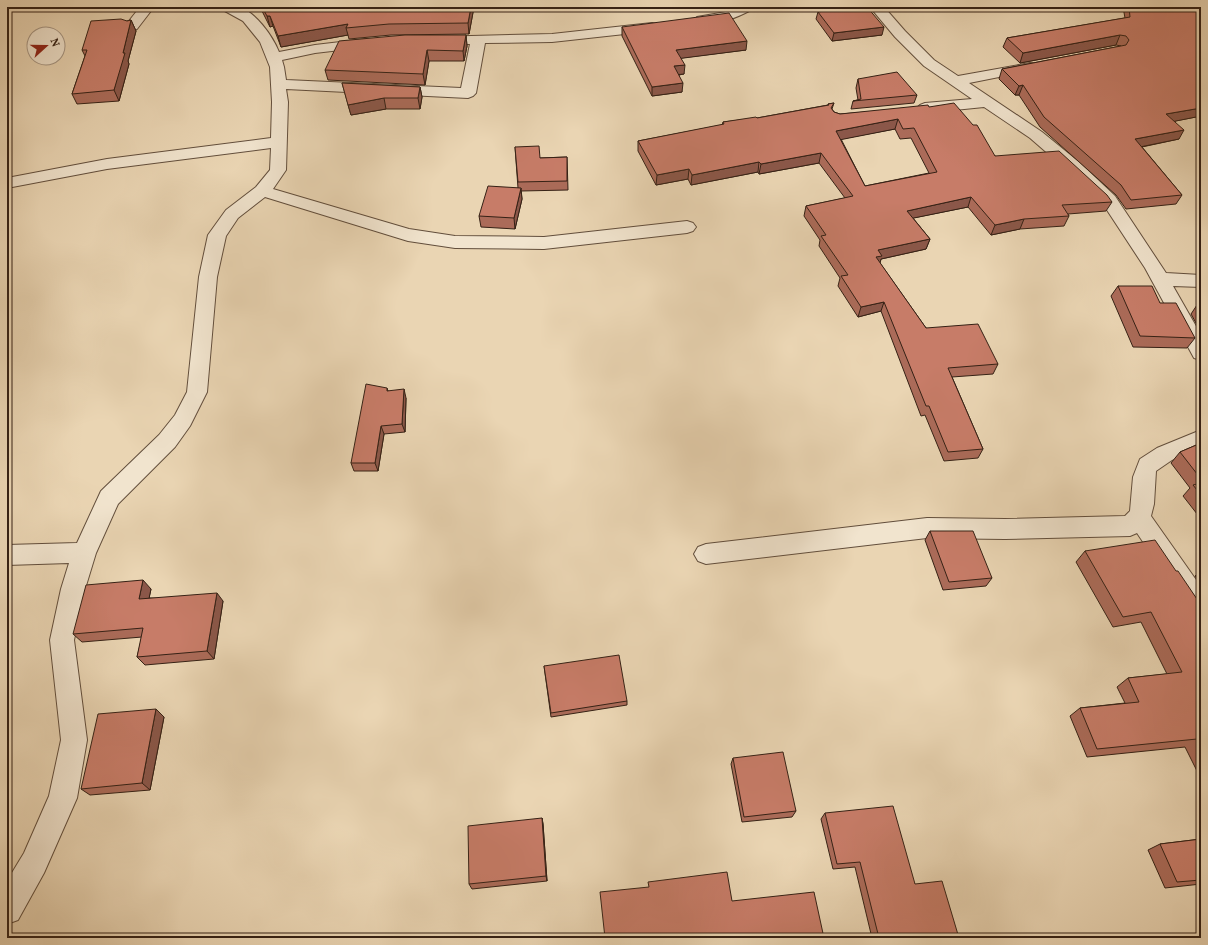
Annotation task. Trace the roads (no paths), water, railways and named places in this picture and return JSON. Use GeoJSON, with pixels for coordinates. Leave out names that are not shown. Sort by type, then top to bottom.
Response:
{"type":"FeatureCollection","features":[{"type":"Feature","properties":{"kind":"street"},"geometry":{"type":"LineString","coordinates":[[132,26],[147,7]]}},
{"type":"Feature","properties":{"kind":"street"},"geometry":{"type":"LineString","coordinates":[[7,909],[34,863],[63,798],[74,740],[62,640],[73,588],[84,553],[110,498],[167,441],[183,420],[197,392],[208,277],[217,235],[232,214],[262,191],[278,170],[280,102],[276,67],[267,41],[248,18],[228,7]]}},
{"type":"Feature","properties":{"kind":"street"},"geometry":{"type":"LineString","coordinates":[[692,21],[730,16],[746,7]]}},
{"type":"Feature","properties":{"kind":"street"},"geometry":{"type":"LineString","coordinates":[[877,7],[900,34],[930,63],[1036,135],[1074,167],[1109,200],[1160,279],[1201,353]]}},
{"type":"Feature","properties":{"kind":"street"},"geometry":{"type":"LineString","coordinates":[[421,40],[552,38],[663,25]]}},
{"type":"Feature","properties":{"kind":"street"},"geometry":{"type":"LineString","coordinates":[[278,84],[468,93],[478,40]]}},
{"type":"Feature","properties":{"kind":"street"},"geometry":{"type":"LineString","coordinates":[[273,58],[315,49],[379,42]]}},
{"type":"Feature","properties":{"kind":"street"},"geometry":{"type":"LineString","coordinates":[[956,81],[1047,63]]}},
{"type":"Feature","properties":{"kind":"street"},"geometry":{"type":"LineString","coordinates":[[908,110],[986,102]]}},
{"type":"Feature","properties":{"kind":"street"},"geometry":{"type":"LineString","coordinates":[[7,183],[107,164],[278,142]]}},
{"type":"Feature","properties":{"kind":"street"},"geometry":{"type":"LineString","coordinates":[[262,191],[408,235],[455,242],[544,243],[687,227]]}},
{"type":"Feature","properties":{"kind":"street"},"geometry":{"type":"LineString","coordinates":[[1160,279],[1201,280]]}},
{"type":"Feature","properties":{"kind":"street"},"geometry":{"type":"LineString","coordinates":[[706,554],[927,528],[1005,529],[1130,526],[1139,517],[1143,503],[1144,475],[1148,465],[1157,458],[1201,438]]}},
{"type":"Feature","properties":{"kind":"street"},"geometry":{"type":"LineString","coordinates":[[1139,517],[1201,607]]}},
{"type":"Feature","properties":{"kind":"street"},"geometry":{"type":"LineString","coordinates":[[7,555],[84,553]]}}]}
